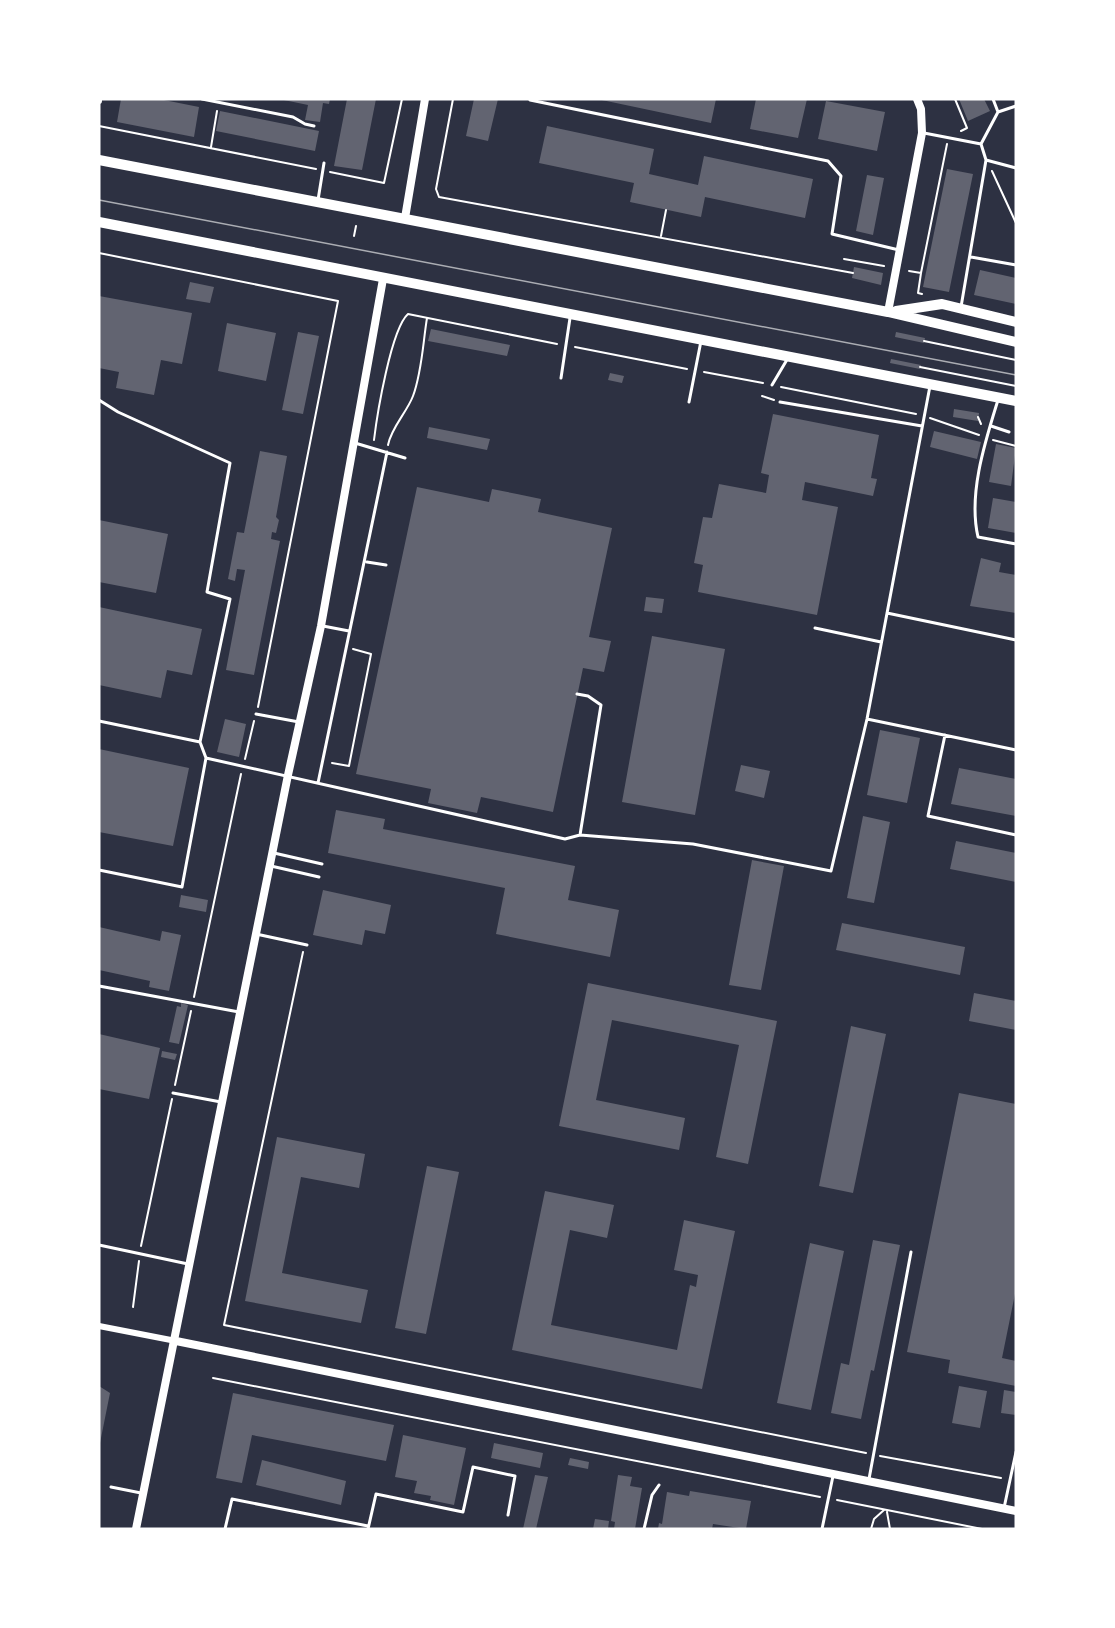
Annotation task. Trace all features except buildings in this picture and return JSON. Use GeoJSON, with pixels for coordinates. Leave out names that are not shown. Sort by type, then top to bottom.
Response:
{"type":"FeatureCollection","features":[{"type":"Feature","properties":{"kind":"main road"},"geometry":{"type":"LineString","coordinates":[[99,160],[888,312],[1016,342]]}},
{"type":"Feature","properties":{"kind":"main road"},"geometry":{"type":"LineString","coordinates":[[99,222],[571,316],[1016,401]]}},
{"type":"Feature","properties":{"kind":"main road"},"geometry":{"type":"LineString","coordinates":[[888,312],[942,304],[1016,322]]}},
{"type":"Feature","properties":{"kind":"street"},"geometry":{"type":"LineString","coordinates":[[405,218],[425,99]]}},
{"type":"Feature","properties":{"kind":"street"},"geometry":{"type":"LineString","coordinates":[[888,312],[922,133],[921,109],[917,99]]}},
{"type":"Feature","properties":{"kind":"street"},"geometry":{"type":"LineString","coordinates":[[136,1529],[176,1341],[272,853],[321,626],[383,279]]}},
{"type":"Feature","properties":{"kind":"street"},"geometry":{"type":"LineString","coordinates":[[99,1326],[1016,1511]]}},
{"type":"Feature","properties":{"kind":"lane"},"geometry":{"type":"LineString","coordinates":[[202,99],[293,117],[304,124],[314,126]]}},
{"type":"Feature","properties":{"kind":"lane"},"geometry":{"type":"LineString","coordinates":[[993,99],[998,112]]}},
{"type":"Feature","properties":{"kind":"lane"},"geometry":{"type":"LineString","coordinates":[[530,100],[828,161],[841,176],[832,234],[900,250]]}},
{"type":"Feature","properties":{"kind":"lane"},"geometry":{"type":"LineString","coordinates":[[960,309],[971,257],[986,160],[981,144],[998,112],[1016,106]]}},
{"type":"Feature","properties":{"kind":"lane"},"geometry":{"type":"LineString","coordinates":[[922,133],[981,144]]}},
{"type":"Feature","properties":{"kind":"lane"},"geometry":{"type":"LineString","coordinates":[[986,160],[1016,168]]}},
{"type":"Feature","properties":{"kind":"lane"},"geometry":{"type":"LineString","coordinates":[[318,202],[324,163]]}},
{"type":"Feature","properties":{"kind":"lane"},"geometry":{"type":"LineString","coordinates":[[971,257],[1016,265]]}},
{"type":"Feature","properties":{"kind":"lane"},"geometry":{"type":"LineString","coordinates":[[561,378],[571,316]]}},
{"type":"Feature","properties":{"kind":"lane"},"geometry":{"type":"LineString","coordinates":[[689,402],[701,340]]}},
{"type":"Feature","properties":{"kind":"lane"},"geometry":{"type":"LineString","coordinates":[[771,385],[789,357]]}},
{"type":"Feature","properties":{"kind":"lane"},"geometry":{"type":"LineString","coordinates":[[206,758],[566,839],[580,834],[693,844],[831,871],[867,719],[930,385]]}},
{"type":"Feature","properties":{"kind":"lane"},"geometry":{"type":"LineString","coordinates":[[999,399],[984,444],[974,519],[978,537],[1016,544]]}},
{"type":"Feature","properties":{"kind":"lane"},"geometry":{"type":"LineString","coordinates":[[99,400],[118,412],[230,463],[207,592],[230,599],[200,742],[206,758],[182,887],[99,870]]}},
{"type":"Feature","properties":{"kind":"lane"},"geometry":{"type":"LineString","coordinates":[[780,402],[922,426]]}},
{"type":"Feature","properties":{"kind":"lane"},"geometry":{"type":"LineString","coordinates":[[990,426],[1009,432]]}},
{"type":"Feature","properties":{"kind":"lane"},"geometry":{"type":"LineString","coordinates":[[354,442],[405,458]]}},
{"type":"Feature","properties":{"kind":"lane"},"geometry":{"type":"LineString","coordinates":[[318,783],[366,562],[387,452]]}},
{"type":"Feature","properties":{"kind":"lane"},"geometry":{"type":"LineString","coordinates":[[366,562],[386,566]]}},
{"type":"Feature","properties":{"kind":"lane"},"geometry":{"type":"LineString","coordinates":[[887,613],[1016,640]]}},
{"type":"Feature","properties":{"kind":"lane"},"geometry":{"type":"LineString","coordinates":[[321,626],[350,631]]}},
{"type":"Feature","properties":{"kind":"lane"},"geometry":{"type":"LineString","coordinates":[[815,628],[881,642]]}},
{"type":"Feature","properties":{"kind":"lane"},"geometry":{"type":"LineString","coordinates":[[577,694],[588,696],[601,705],[580,834]]}},
{"type":"Feature","properties":{"kind":"lane"},"geometry":{"type":"LineString","coordinates":[[256,714],[300,722]]}},
{"type":"Feature","properties":{"kind":"lane"},"geometry":{"type":"LineString","coordinates":[[867,719],[1016,750]]}},
{"type":"Feature","properties":{"kind":"lane"},"geometry":{"type":"LineString","coordinates":[[99,721],[200,742]]}},
{"type":"Feature","properties":{"kind":"lane"},"geometry":{"type":"LineString","coordinates":[[945,735],[928,816],[1016,835]]}},
{"type":"Feature","properties":{"kind":"lane"},"geometry":{"type":"LineString","coordinates":[[272,853],[322,864]]}},
{"type":"Feature","properties":{"kind":"lane"},"geometry":{"type":"LineString","coordinates":[[270,866],[320,877]]}},
{"type":"Feature","properties":{"kind":"lane"},"geometry":{"type":"LineString","coordinates":[[256,934],[306,944]]}},
{"type":"Feature","properties":{"kind":"lane"},"geometry":{"type":"LineString","coordinates":[[99,986],[240,1012]]}},
{"type":"Feature","properties":{"kind":"lane"},"geometry":{"type":"LineString","coordinates":[[173,1093],[222,1102]]}},
{"type":"Feature","properties":{"kind":"lane"},"geometry":{"type":"LineString","coordinates":[[99,1245],[190,1264]]}},
{"type":"Feature","properties":{"kind":"lane"},"geometry":{"type":"LineString","coordinates":[[869,1481],[911,1252]]}},
{"type":"Feature","properties":{"kind":"lane"},"geometry":{"type":"LineString","coordinates":[[1004,1509],[1016,1452]]}},
{"type":"Feature","properties":{"kind":"lane"},"geometry":{"type":"LineString","coordinates":[[225,1529],[232,1499],[368,1527],[375,1494],[463,1512],[473,1467],[515,1476],[508,1515]]}},
{"type":"Feature","properties":{"kind":"lane"},"geometry":{"type":"LineString","coordinates":[[822,1529],[833,1474]]}},
{"type":"Feature","properties":{"kind":"lane"},"geometry":{"type":"LineString","coordinates":[[644,1529],[652,1495],[659,1485]]}},
{"type":"Feature","properties":{"kind":"lane"},"geometry":{"type":"LineString","coordinates":[[111,1487],[144,1493]]}},
{"type":"Feature","properties":{"kind":"path"},"geometry":{"type":"LineString","coordinates":[[99,126],[384,183],[402,99]]}},
{"type":"Feature","properties":{"kind":"path"},"geometry":{"type":"LineString","coordinates":[[453,99],[436,189],[439,197],[853,273]]}},
{"type":"Feature","properties":{"kind":"path"},"geometry":{"type":"LineString","coordinates":[[929,295],[918,293],[949,138],[968,128],[955,99]]}},
{"type":"Feature","properties":{"kind":"path"},"geometry":{"type":"LineString","coordinates":[[210,148],[219,102]]}},
{"type":"Feature","properties":{"kind":"path"},"geometry":{"type":"LineString","coordinates":[[986,160],[999,183],[1016,223]]}},
{"type":"Feature","properties":{"kind":"path"},"geometry":{"type":"LineString","coordinates":[[661,237],[666,210]]}},
{"type":"Feature","properties":{"kind":"path"},"geometry":{"type":"LineString","coordinates":[[354,236],[356,226]]}},
{"type":"Feature","properties":{"kind":"path"},"geometry":{"type":"LineString","coordinates":[[99,253],[338,301],[256,714],[243,765],[140,1254],[133,1306]]}},
{"type":"Feature","properties":{"kind":"path"},"geometry":{"type":"LineString","coordinates":[[844,259],[884,267]]}},
{"type":"Feature","properties":{"kind":"path"},"geometry":{"type":"LineString","coordinates":[[909,271],[921,273]]}},
{"type":"Feature","properties":{"kind":"path"},"geometry":{"type":"LineString","coordinates":[[373,448],[378,411],[401,320],[408,314],[771,385]]}},
{"type":"Feature","properties":{"kind":"path"},"geometry":{"type":"LineString","coordinates":[[924,341],[1016,360]]}},
{"type":"Feature","properties":{"kind":"path"},"geometry":{"type":"LineString","coordinates":[[920,367],[1016,386]]}},
{"type":"Feature","properties":{"kind":"path"},"geometry":{"type":"LineString","coordinates":[[762,396],[780,402]]}},
{"type":"Feature","properties":{"kind":"path"},"geometry":{"type":"LineString","coordinates":[[306,944],[224,1325],[873,1454],[1010,1479]]}},
{"type":"Feature","properties":{"kind":"path"},"geometry":{"type":"LineString","coordinates":[[213,1378],[982,1529]]}},
{"type":"Feature","properties":{"kind":"path"},"geometry":{"type":"LineString","coordinates":[[871,1529],[874,1519],[885,1510]]}},
{"type":"Feature","properties":{"kind":"path"},"geometry":{"type":"LineString","coordinates":[[885,1510],[890,1515],[890,1529]]}},
{"type":"Feature","properties":{"kind":"tram line"},"geometry":{"type":"LineString","coordinates":[[99,200],[1016,375]]}}]}
